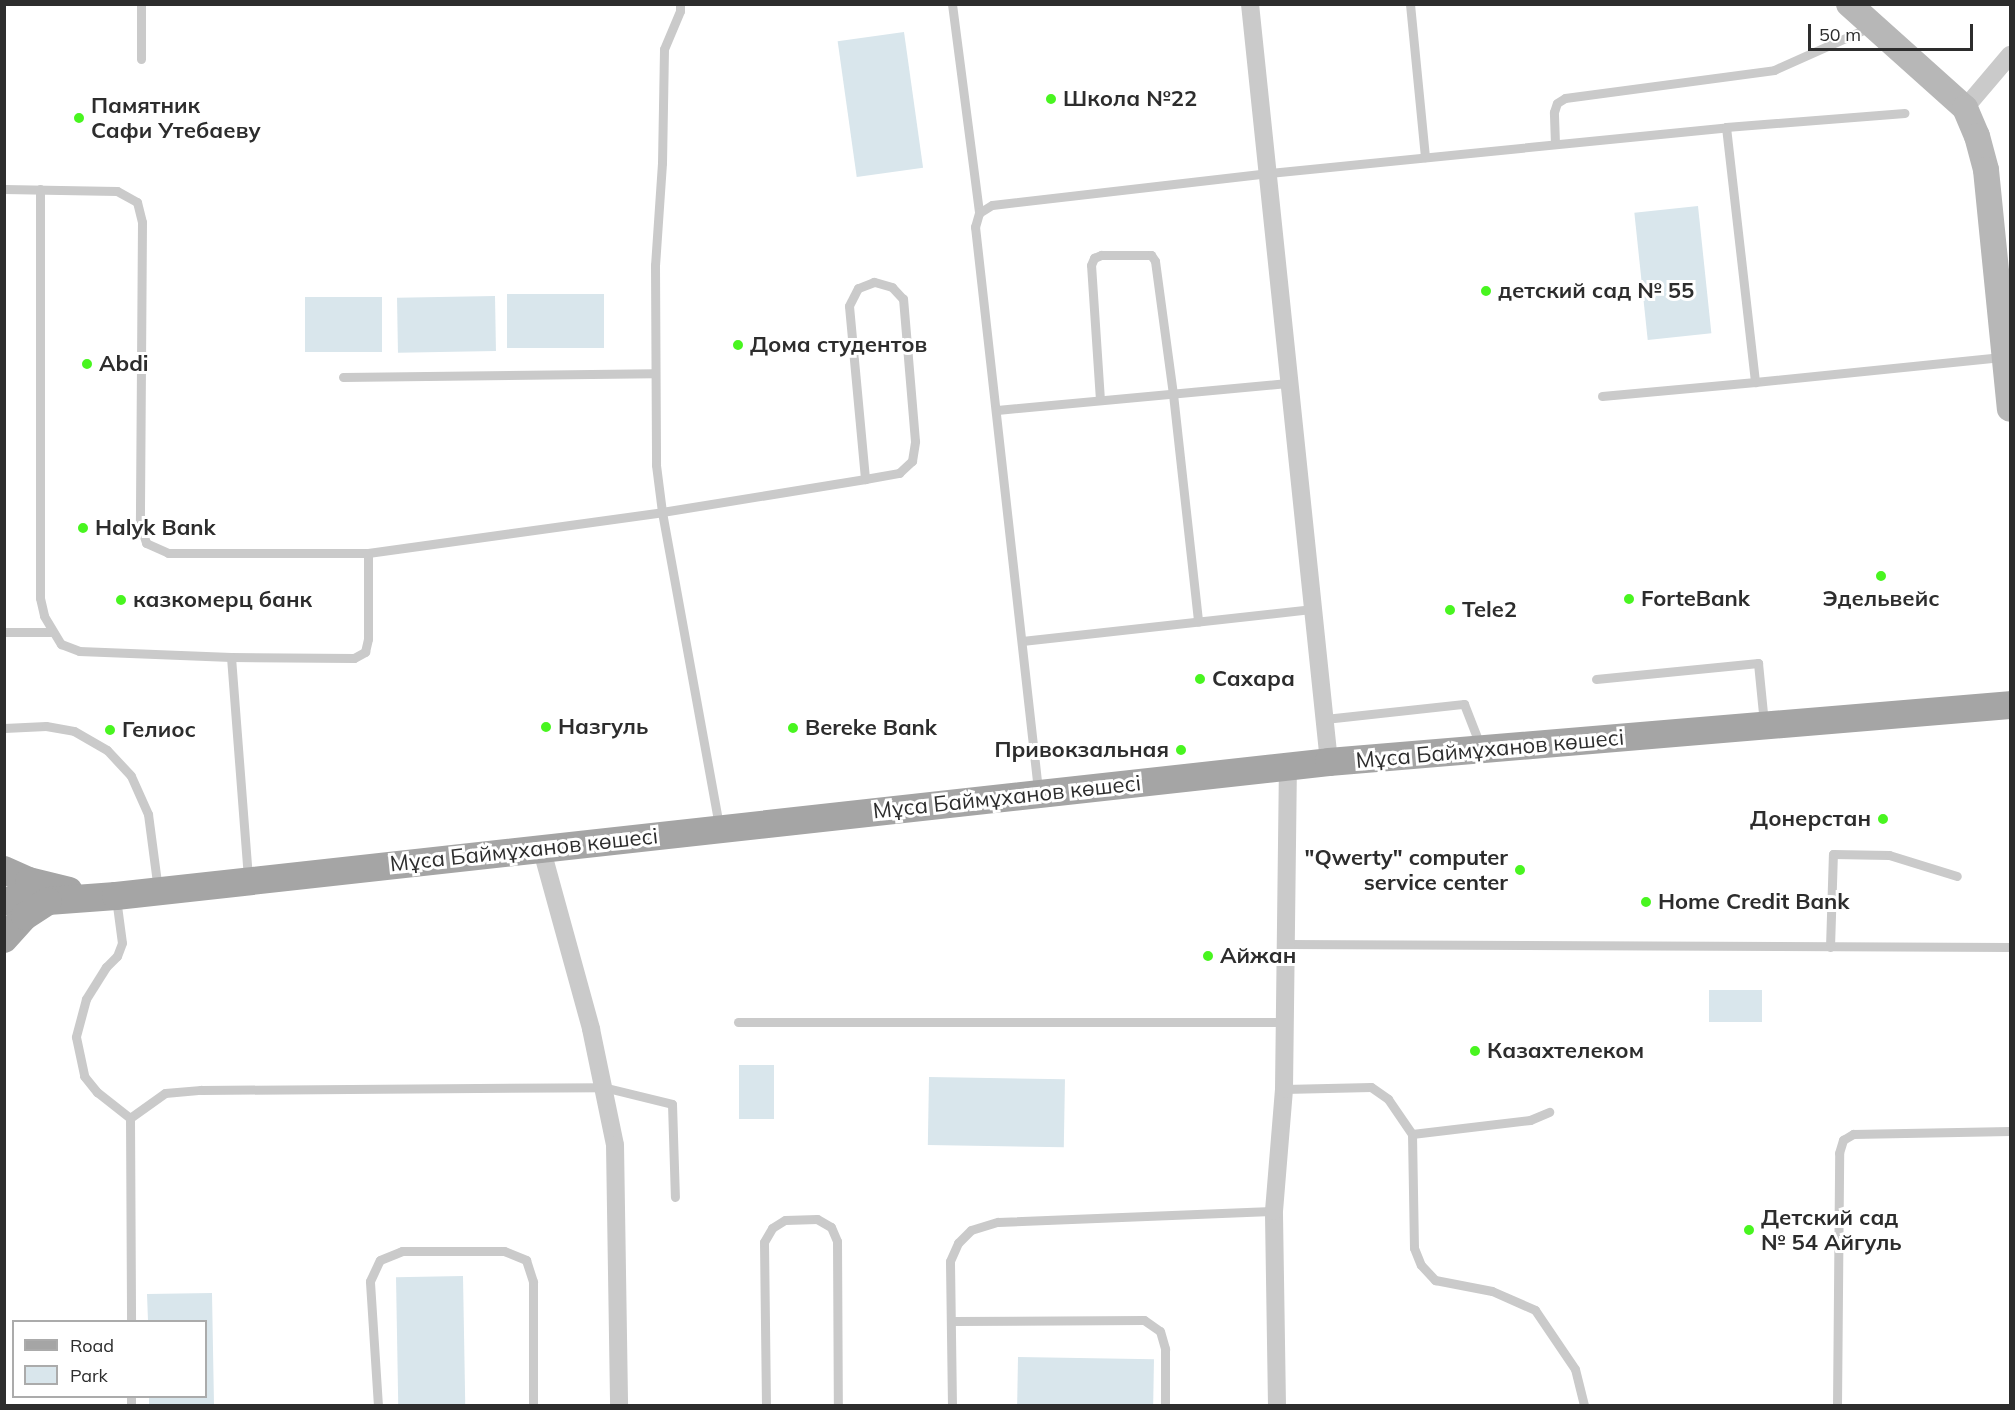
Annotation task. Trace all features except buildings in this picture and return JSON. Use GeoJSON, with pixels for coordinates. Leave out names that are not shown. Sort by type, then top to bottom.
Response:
{"type":"FeatureCollection","features":[{"type":"Feature","properties":{"kind":"main road"},"geometry":{"type":"LineString","coordinates":[[1849,4],[1965,108],[1977,136],[1986,170],[2008,357],[2010,409]]}},
{"type":"Feature","properties":{"kind":"main road","name":"Мұса Баймұханов көшесі"},"geometry":{"type":"LineString","coordinates":[[4,901],[48,902],[1329,762],[2010,705]]}},
{"type":"Feature","properties":{"kind":"main road"},"geometry":{"type":"LineString","coordinates":[[4,870],[29,880],[102,896]]}},
{"type":"Feature","properties":{"kind":"main road"},"geometry":{"type":"LineString","coordinates":[[4,939],[25,916],[48,902]]}},
{"type":"Feature","properties":{"kind":"street"},"geometry":{"type":"LineString","coordinates":[[1250,4],[1329,762]]}},
{"type":"Feature","properties":{"kind":"street"},"geometry":{"type":"LineString","coordinates":[[1965,108],[2010,55]]}},
{"type":"Feature","properties":{"kind":"street"},"geometry":{"type":"LineString","coordinates":[[1277,1406],[1274,1211],[1284,1089],[1288,767]]}},
{"type":"Feature","properties":{"kind":"street"},"geometry":{"type":"LineString","coordinates":[[541,847],[591,1029],[615,1145],[619,1406]]}},
{"type":"Feature","properties":{"kind":"lane"},"geometry":{"type":"LineString","coordinates":[[141,4],[141,58]]}},
{"type":"Feature","properties":{"kind":"lane"},"geometry":{"type":"LineString","coordinates":[[680,4],[680,11],[664,49],[654,373],[656,465],[662,513],[720,828]]}},
{"type":"Feature","properties":{"kind":"lane"},"geometry":{"type":"LineString","coordinates":[[952,4],[979,213],[975,226],[1039,793]]}},
{"type":"Feature","properties":{"kind":"lane"},"geometry":{"type":"LineString","coordinates":[[1410,4],[1425,157]]}},
{"type":"Feature","properties":{"kind":"lane"},"geometry":{"type":"LineString","coordinates":[[1556,144],[1554,112],[1557,104],[1565,98],[1774,70],[1874,26]]}},
{"type":"Feature","properties":{"kind":"lane"},"geometry":{"type":"LineString","coordinates":[[979,213],[992,205],[1269,173],[1726,127],[1904,113]]}},
{"type":"Feature","properties":{"kind":"lane"},"geometry":{"type":"LineString","coordinates":[[1726,127],[1755,382]]}},
{"type":"Feature","properties":{"kind":"lane"},"geometry":{"type":"LineString","coordinates":[[4,189],[117,191],[136,202],[142,222],[140,524],[146,543],[168,553],[368,553],[662,513],[865,479],[899,473],[912,461],[915,441],[903,299],[892,287],[874,282],[858,288],[849,306],[865,479]]}},
{"type":"Feature","properties":{"kind":"lane"},"geometry":{"type":"LineString","coordinates":[[40,189],[40,598],[44,616],[52,633],[62,644],[79,651],[231,657],[354,658],[365,652],[368,639],[368,553]]}},
{"type":"Feature","properties":{"kind":"lane"},"geometry":{"type":"LineString","coordinates":[[1100,400],[1091,265],[1094,258],[1101,255],[1144,253],[1151,255],[1155,261],[1173,394],[1198,622]]}},
{"type":"Feature","properties":{"kind":"lane"},"geometry":{"type":"LineString","coordinates":[[1602,396],[2008,357]]}},
{"type":"Feature","properties":{"kind":"lane"},"geometry":{"type":"LineString","coordinates":[[343,377],[654,373]]}},
{"type":"Feature","properties":{"kind":"lane"},"geometry":{"type":"LineString","coordinates":[[997,410],[1291,383]]}},
{"type":"Feature","properties":{"kind":"lane"},"geometry":{"type":"LineString","coordinates":[[1022,641],[1313,609]]}},
{"type":"Feature","properties":{"kind":"lane"},"geometry":{"type":"LineString","coordinates":[[4,632],[52,633]]}},
{"type":"Feature","properties":{"kind":"lane"},"geometry":{"type":"LineString","coordinates":[[231,657],[248,881]]}},
{"type":"Feature","properties":{"kind":"lane"},"geometry":{"type":"LineString","coordinates":[[1596,679],[1758,663],[1764,726]]}},
{"type":"Feature","properties":{"kind":"lane"},"geometry":{"type":"LineString","coordinates":[[1325,719],[1464,704],[1482,749]]}},
{"type":"Feature","properties":{"kind":"lane"},"geometry":{"type":"LineString","coordinates":[[4,728],[46,726],[75,731],[107,750],[131,776],[148,814],[158,890]]}},
{"type":"Feature","properties":{"kind":"lane"},"geometry":{"type":"LineString","coordinates":[[1830,947],[1833,854],[1889,855],[1957,876]]}},
{"type":"Feature","properties":{"kind":"lane"},"geometry":{"type":"LineString","coordinates":[[102,896],[122,943],[117,956],[106,967],[86,999],[76,1037],[84,1076],[97,1092],[130,1118]]}},
{"type":"Feature","properties":{"kind":"lane"},"geometry":{"type":"LineString","coordinates":[[1286,944],[2010,947]]}},
{"type":"Feature","properties":{"kind":"lane"},"geometry":{"type":"LineString","coordinates":[[738,1022],[1285,1023]]}},
{"type":"Feature","properties":{"kind":"lane"},"geometry":{"type":"LineString","coordinates":[[130,1118],[165,1093],[201,1090],[603,1087],[672,1104],[675,1197]]}},
{"type":"Feature","properties":{"kind":"lane"},"geometry":{"type":"LineString","coordinates":[[1284,1089],[1371,1087],[1388,1099],[1412,1134],[1414,1248],[1421,1265],[1435,1280],[1492,1291],[1535,1310],[1575,1369],[1584,1406]]}},
{"type":"Feature","properties":{"kind":"lane"},"geometry":{"type":"LineString","coordinates":[[1412,1134],[1530,1120],[1549,1112]]}},
{"type":"Feature","properties":{"kind":"lane"},"geometry":{"type":"LineString","coordinates":[[130,1118],[131,1320]]}},
{"type":"Feature","properties":{"kind":"lane"},"geometry":{"type":"LineString","coordinates":[[1837,1406],[1839,1153],[1843,1140],[1853,1134],[2010,1131]]}},
{"type":"Feature","properties":{"kind":"lane"},"geometry":{"type":"LineString","coordinates":[[952,1406],[950,1261],[958,1243],[971,1230],[998,1222],[1274,1211]]}},
{"type":"Feature","properties":{"kind":"lane"},"geometry":{"type":"LineString","coordinates":[[766,1406],[764,1242],[772,1228],[785,1220],[817,1219],[831,1227],[837,1241],[838,1406]]}},
{"type":"Feature","properties":{"kind":"lane"},"geometry":{"type":"LineString","coordinates":[[378,1406],[370,1281],[380,1260],[402,1251],[504,1251],[526,1260],[533,1282],[533,1406]]}},
{"type":"Feature","properties":{"kind":"lane"},"geometry":{"type":"LineString","coordinates":[[952,1321],[1144,1320],[1160,1331],[1165,1349],[1165,1406]]}},
{"type":"Feature","properties":{"kind":"green space"},"geometry":{"type":"Polygon","coordinates":[[[904,32],[923,168],[857,177],[838,41],[904,32]]]}},
{"type":"Feature","properties":{"kind":"green space"},"geometry":{"type":"Polygon","coordinates":[[[1698,206],[1711,333],[1648,340],[1634,213],[1698,206]]]}},
{"type":"Feature","properties":{"kind":"green space"},"geometry":{"type":"Polygon","coordinates":[[[507,294],[604,294],[604,348],[507,348],[507,294]]]}},
{"type":"Feature","properties":{"kind":"green space"},"geometry":{"type":"Polygon","coordinates":[[[495,296],[496,351],[398,353],[397,298],[495,296]]]}},
{"type":"Feature","properties":{"kind":"green space"},"geometry":{"type":"Polygon","coordinates":[[[305,297],[382,297],[382,352],[305,352],[305,297]]]}},
{"type":"Feature","properties":{"kind":"green space"},"geometry":{"type":"Polygon","coordinates":[[[1709,990],[1762,990],[1762,1022],[1709,1022],[1709,990]]]}},
{"type":"Feature","properties":{"kind":"green space"},"geometry":{"type":"Polygon","coordinates":[[[739,1065],[774,1065],[774,1119],[739,1119],[739,1065]]]}},
{"type":"Feature","properties":{"kind":"green space"},"geometry":{"type":"Polygon","coordinates":[[[929,1077],[1065,1079],[1064,1147],[928,1145],[929,1077]]]}},
{"type":"Feature","properties":{"kind":"green space"},"geometry":{"type":"Polygon","coordinates":[[[463,1276],[465,1405],[398,1406],[396,1277],[463,1276]]]}},
{"type":"Feature","properties":{"kind":"green space"},"geometry":{"type":"Polygon","coordinates":[[[212,1293],[214,1405],[149,1405],[149,1398],[207,1398],[207,1320],[148,1320],[147,1294],[212,1293]]]}},
{"type":"Feature","properties":{"kind":"green space"},"geometry":{"type":"Polygon","coordinates":[[[1018,1357],[1154,1359],[1153,1406],[1017,1405],[1018,1357]]]}},
{"type":"Feature","properties":{"kind":"place","name":"Школа №22"},"geometry":{"type":"Point","coordinates":[1051,99]}},
{"type":"Feature","properties":{"kind":"place","name":"Памятник Сафи Утебаеву"},"geometry":{"type":"Point","coordinates":[79,118]}},
{"type":"Feature","properties":{"kind":"place","name":"детский сад № 55"},"geometry":{"type":"Point","coordinates":[1486,291]}},
{"type":"Feature","properties":{"kind":"place","name":"Дома студентов"},"geometry":{"type":"Point","coordinates":[738,345]}},
{"type":"Feature","properties":{"kind":"place","name":"Abdi"},"geometry":{"type":"Point","coordinates":[87,364]}},
{"type":"Feature","properties":{"kind":"place","name":"Halyk Bank"},"geometry":{"type":"Point","coordinates":[83,528]}},
{"type":"Feature","properties":{"kind":"place","name":"Эдельвейс"},"geometry":{"type":"Point","coordinates":[1881,576]}},
{"type":"Feature","properties":{"kind":"place","name":"ForteBank"},"geometry":{"type":"Point","coordinates":[1629,599]}},
{"type":"Feature","properties":{"kind":"place","name":"казкомерц банк"},"geometry":{"type":"Point","coordinates":[121,600]}},
{"type":"Feature","properties":{"kind":"place","name":"Tele2"},"geometry":{"type":"Point","coordinates":[1450,610]}},
{"type":"Feature","properties":{"kind":"place","name":"Сахара"},"geometry":{"type":"Point","coordinates":[1200,679]}},
{"type":"Feature","properties":{"kind":"place","name":"Назгуль"},"geometry":{"type":"Point","coordinates":[546,727]}},
{"type":"Feature","properties":{"kind":"place","name":"Bereke Bank"},"geometry":{"type":"Point","coordinates":[793,728]}},
{"type":"Feature","properties":{"kind":"place","name":"Гелиос"},"geometry":{"type":"Point","coordinates":[110,730]}},
{"type":"Feature","properties":{"kind":"place","name":"Привокзальная"},"geometry":{"type":"Point","coordinates":[1181,750]}},
{"type":"Feature","properties":{"kind":"place","name":"Донерстан"},"geometry":{"type":"Point","coordinates":[1883,819]}},
{"type":"Feature","properties":{"kind":"place","name":"\"Qwerty\" computer service center"},"geometry":{"type":"Point","coordinates":[1520,870]}},
{"type":"Feature","properties":{"kind":"place","name":"Home Credit Bank"},"geometry":{"type":"Point","coordinates":[1646,902]}},
{"type":"Feature","properties":{"kind":"place","name":"Айжан"},"geometry":{"type":"Point","coordinates":[1208,956]}},
{"type":"Feature","properties":{"kind":"place","name":"Казахтелеком"},"geometry":{"type":"Point","coordinates":[1475,1051]}},
{"type":"Feature","properties":{"kind":"place","name":"Детский сад № 54 Айгуль"},"geometry":{"type":"Point","coordinates":[1749,1230]}}]}
